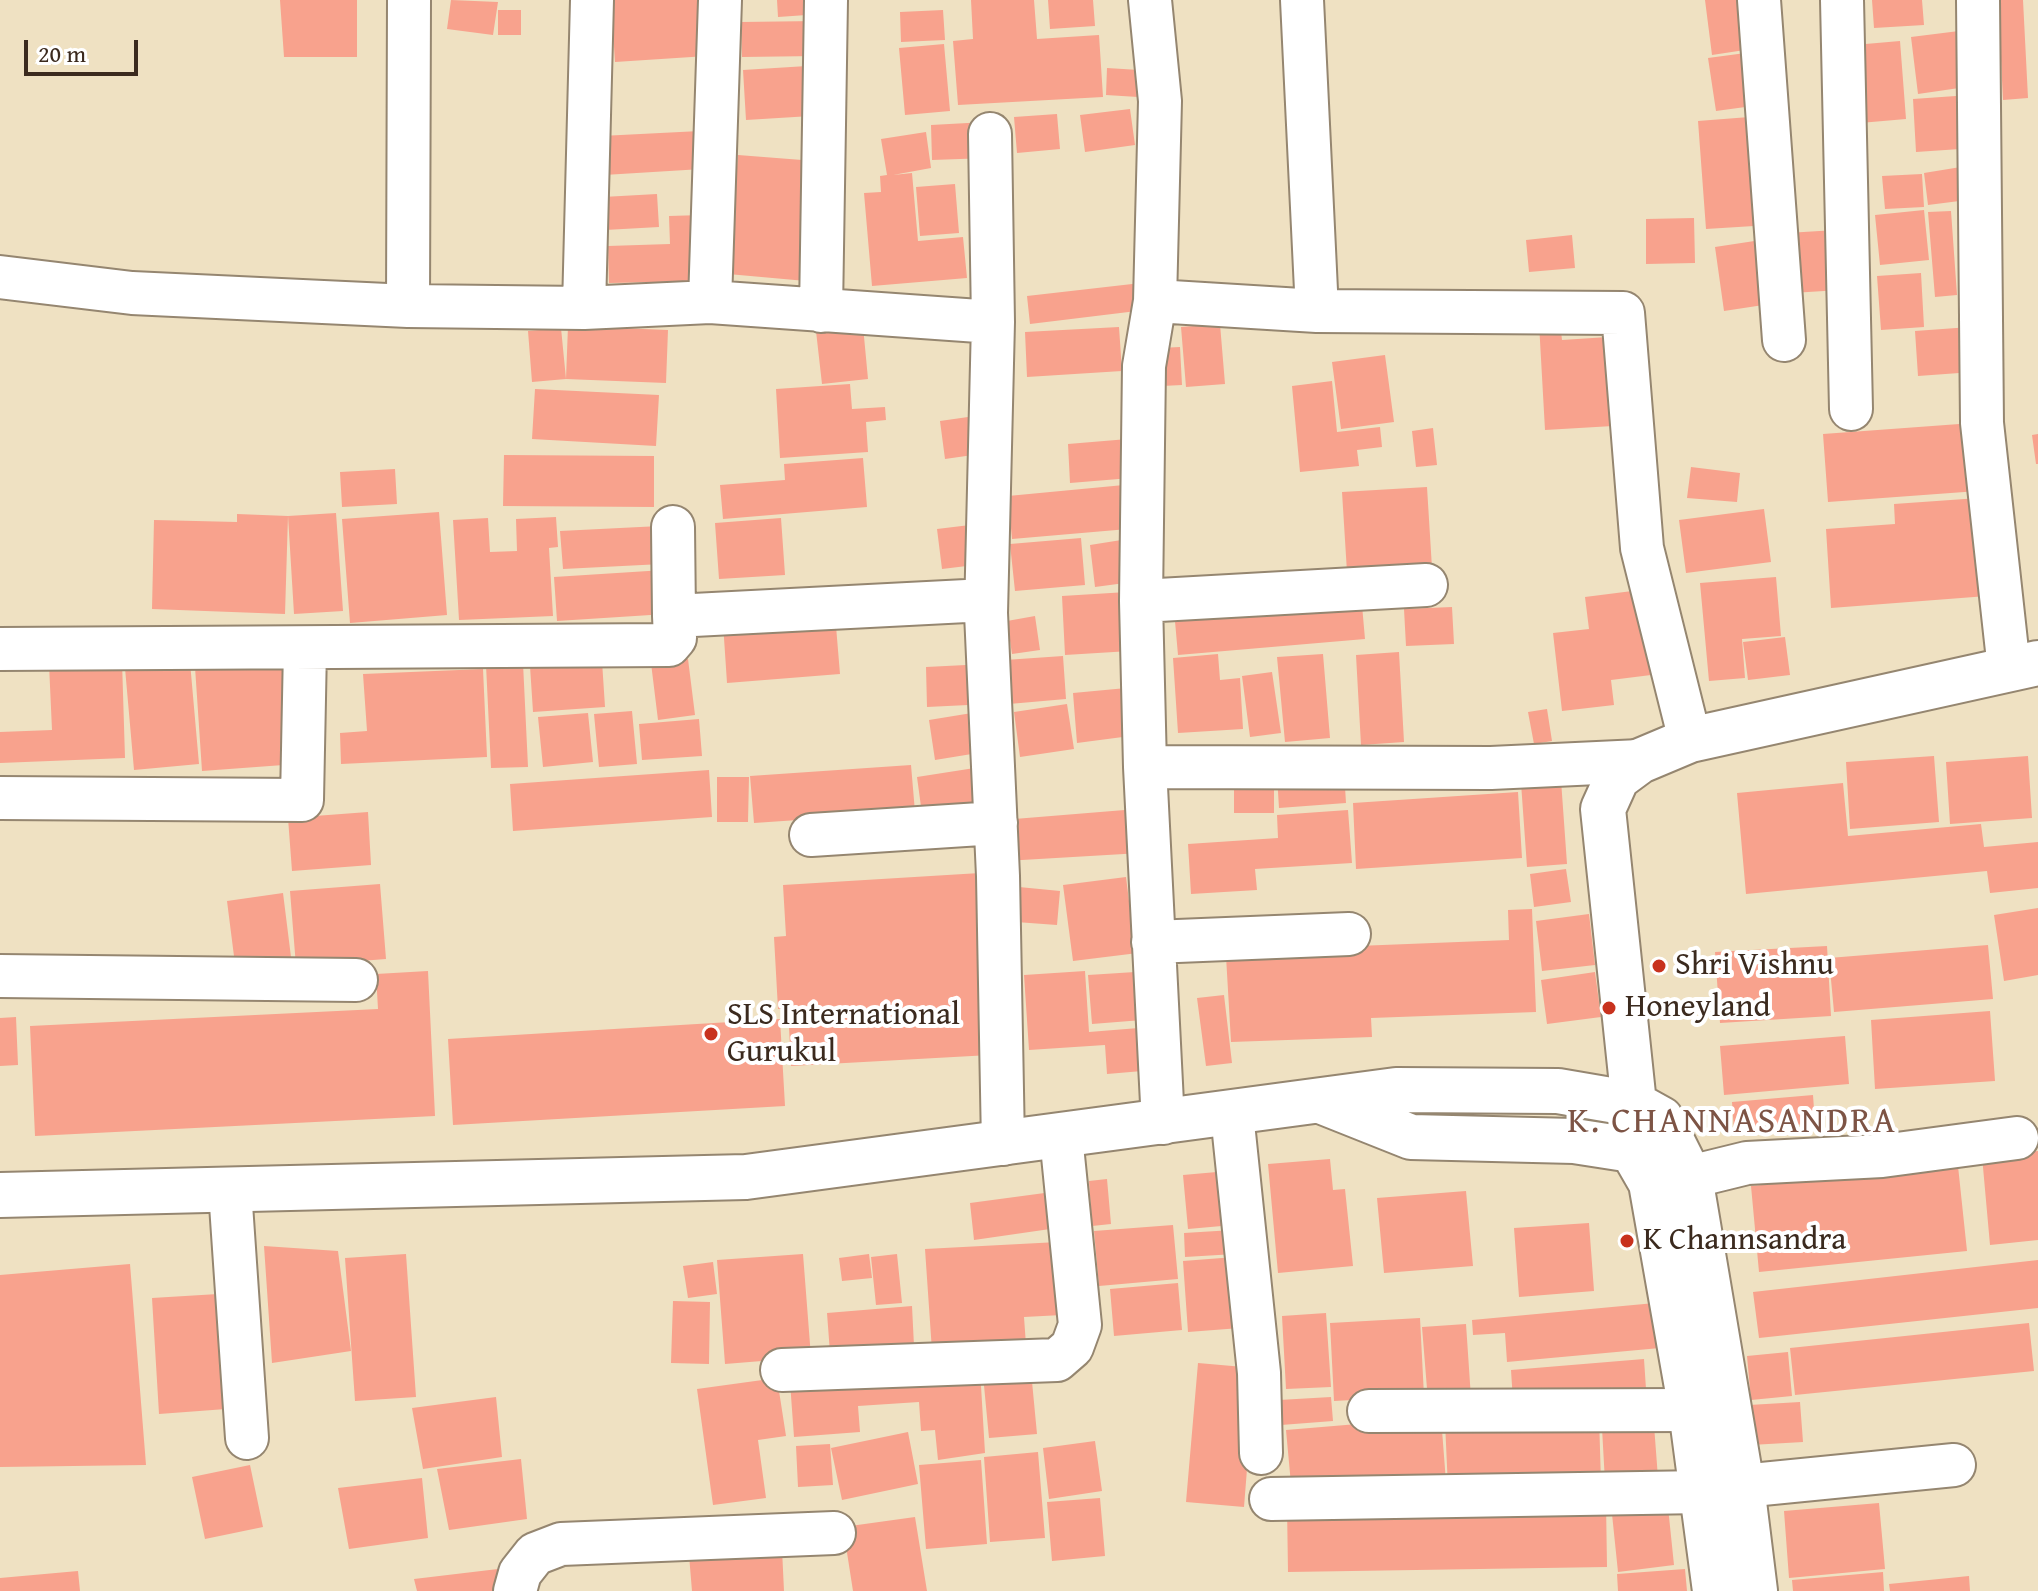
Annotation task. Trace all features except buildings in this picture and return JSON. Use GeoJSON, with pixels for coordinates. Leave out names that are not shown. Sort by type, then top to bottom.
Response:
{"type":"FeatureCollection","features":[{"type":"Feature","properties":{"kind":"main road"},"geometry":{"type":"LineString","coordinates":[[1755,1591],[1722,1489],[1691,1410],[1700,1352],[1651,1183],[1632,1150],[1634,1104],[1603,809],[1617,778],[1640,761],[1690,740],[2024,666]]}},
{"type":"Feature","properties":{"kind":"main road"},"geometry":{"type":"LineString","coordinates":[[0,1195],[746,1177],[1396,1090],[1558,1091],[1634,1104],[1661,1119],[1690,1177],[1700,1352],[1722,1489],[1715,1591]]}},
{"type":"Feature","properties":{"kind":"main road"},"geometry":{"type":"LineString","coordinates":[[1323,1102],[1411,1137],[1574,1141],[1632,1150]]}},
{"type":"Feature","properties":{"kind":"street"},"geometry":{"type":"LineString","coordinates":[[408,306],[409,0]]}},
{"type":"Feature","properties":{"kind":"street"},"geometry":{"type":"LineString","coordinates":[[584,308],[592,0]]}},
{"type":"Feature","properties":{"kind":"street"},"geometry":{"type":"LineString","coordinates":[[710,302],[720,0]]}},
{"type":"Feature","properties":{"kind":"street"},"geometry":{"type":"LineString","coordinates":[[821,311],[826,0]]}},
{"type":"Feature","properties":{"kind":"street"},"geometry":{"type":"LineString","coordinates":[[1150,0],[1160,101],[1155,301],[1144,366],[1141,601],[1145,767],[1163,1123]]}},
{"type":"Feature","properties":{"kind":"street"},"geometry":{"type":"LineString","coordinates":[[1302,0],[1317,311]]}},
{"type":"Feature","properties":{"kind":"street"},"geometry":{"type":"LineString","coordinates":[[1759,0],[1784,340]]}},
{"type":"Feature","properties":{"kind":"street"},"geometry":{"type":"LineString","coordinates":[[1842,0],[1851,409]]}},
{"type":"Feature","properties":{"kind":"street"},"geometry":{"type":"LineString","coordinates":[[1978,0],[1982,423],[2024,666]]}},
{"type":"Feature","properties":{"kind":"street"},"geometry":{"type":"LineString","coordinates":[[990,134],[993,322],[986,600],[996,823],[1003,1144]]}},
{"type":"Feature","properties":{"kind":"street"},"geometry":{"type":"LineString","coordinates":[[0,277],[132,293],[408,306],[584,308],[710,302],[993,322]]}},
{"type":"Feature","properties":{"kind":"street"},"geometry":{"type":"LineString","coordinates":[[1155,301],[1317,311],[1623,313],[1642,548],[1690,740]]}},
{"type":"Feature","properties":{"kind":"street"},"geometry":{"type":"LineString","coordinates":[[0,649],[669,645],[675,638],[673,527]]}},
{"type":"Feature","properties":{"kind":"street"},"geometry":{"type":"LineString","coordinates":[[1141,601],[1426,585]]}},
{"type":"Feature","properties":{"kind":"street"},"geometry":{"type":"LineString","coordinates":[[674,616],[986,600]]}},
{"type":"Feature","properties":{"kind":"street"},"geometry":{"type":"LineString","coordinates":[[0,798],[302,800],[305,648]]}},
{"type":"Feature","properties":{"kind":"street"},"geometry":{"type":"LineString","coordinates":[[1145,767],[1491,768],[1640,761]]}},
{"type":"Feature","properties":{"kind":"street"},"geometry":{"type":"LineString","coordinates":[[811,835],[996,823]]}},
{"type":"Feature","properties":{"kind":"street"},"geometry":{"type":"LineString","coordinates":[[1153,942],[1349,934]]}},
{"type":"Feature","properties":{"kind":"street"},"geometry":{"type":"LineString","coordinates":[[0,976],[356,980]]}},
{"type":"Feature","properties":{"kind":"street"},"geometry":{"type":"LineString","coordinates":[[1232,1114],[1259,1373],[1261,1453]]}},
{"type":"Feature","properties":{"kind":"street"},"geometry":{"type":"LineString","coordinates":[[782,1370],[1057,1360],[1072,1347],[1080,1325],[1061,1136]]}},
{"type":"Feature","properties":{"kind":"street"},"geometry":{"type":"LineString","coordinates":[[1690,1177],[1747,1163],[1882,1156],[2017,1138]]}},
{"type":"Feature","properties":{"kind":"street"},"geometry":{"type":"LineString","coordinates":[[230,1190],[247,1438]]}},
{"type":"Feature","properties":{"kind":"street"},"geometry":{"type":"LineString","coordinates":[[1369,1411],[1691,1410]]}},
{"type":"Feature","properties":{"kind":"street"},"geometry":{"type":"LineString","coordinates":[[1271,1499],[1722,1489],[1954,1465]]}},
{"type":"Feature","properties":{"kind":"street"},"geometry":{"type":"LineString","coordinates":[[515,1591],[520,1573],[535,1554],[561,1544],[834,1533]]}},
{"type":"Feature","properties":{"kind":"place","name":"Shri Vishnu"},"geometry":{"type":"Point","coordinates":[1659,966]}},
{"type":"Feature","properties":{"kind":"place","name":"Honeyland"},"geometry":{"type":"Point","coordinates":[1609,1008]}},
{"type":"Feature","properties":{"kind":"place","name":"SLS International Gurukul"},"geometry":{"type":"Point","coordinates":[711,1034]}},
{"type":"Feature","properties":{"kind":"place","name":"K Channsandra"},"geometry":{"type":"Point","coordinates":[1627,1241]}},
{"type":"Feature","properties":{"kind":"district","name":"K. CHANNASANDRA"},"geometry":{"type":"Point","coordinates":[1732,1123]}}]}
